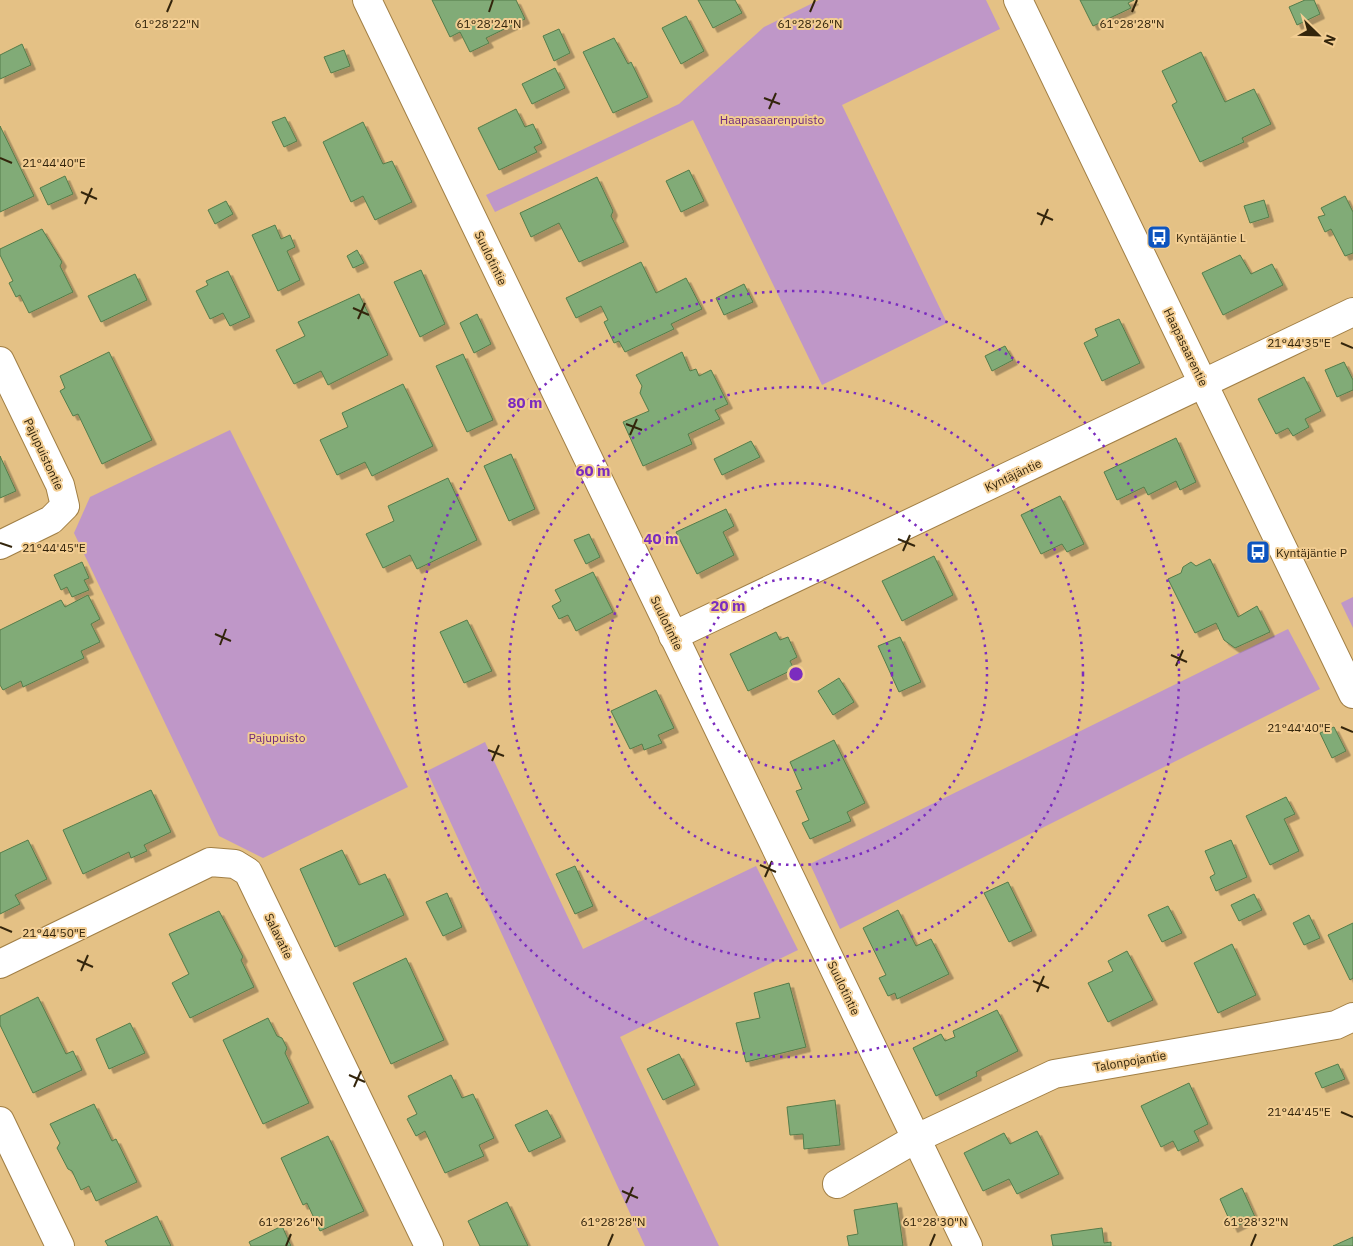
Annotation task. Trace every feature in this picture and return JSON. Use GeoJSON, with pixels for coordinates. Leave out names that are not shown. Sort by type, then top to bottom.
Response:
{"type":"FeatureCollection","features":[{"type":"Feature","properties":{"kind":"street","name":"Suulotintie"},"geometry":{"type":"LineString","coordinates":[[367,0],[968,1246]]}},
{"type":"Feature","properties":{"kind":"street","name":"Haapasaarentie"},"geometry":{"type":"LineString","coordinates":[[1018,0],[1353,694]]}},
{"type":"Feature","properties":{"kind":"street","name":"Kyntäjäntie"},"geometry":{"type":"LineString","coordinates":[[673,636],[1353,312]]}},
{"type":"Feature","properties":{"kind":"street","name":"Pajupuistontie"},"geometry":{"type":"LineString","coordinates":[[0,361],[60,485],[65,506],[51,520],[0,545]]}},
{"type":"Feature","properties":{"kind":"street","name":"Salavatie"},"geometry":{"type":"LineString","coordinates":[[0,964],[210,862],[235,864],[248,872],[429,1246]]}},
{"type":"Feature","properties":{"kind":"street","name":"Talonpojantie"},"geometry":{"type":"LineString","coordinates":[[837,1184],[916,1138],[1054,1074],[1336,1025],[1353,1017]]}},
{"type":"Feature","properties":{"kind":"street"},"geometry":{"type":"LineString","coordinates":[[0,1121],[60,1246]]}},
{"type":"Feature","properties":{"kind":"green space","name":"Haapasaarenpuisto"},"geometry":{"type":"Polygon","coordinates":[[[819,0],[986,0],[1000,29],[842,105],[947,323],[822,385],[693,120],[495,212],[486,195],[679,104],[764,27],[819,0]]]}},
{"type":"Feature","properties":{"kind":"green space","name":"Pajupuisto"},"geometry":{"type":"Polygon","coordinates":[[[230,430],[408,787],[263,858],[219,836],[74,533],[90,497],[230,430]]]}},
{"type":"Feature","properties":{"kind":"green space"},"geometry":{"type":"Polygon","coordinates":[[[1353,597],[1353,628],[1341,603],[1353,597]]]}},
{"type":"Feature","properties":{"kind":"green space"},"geometry":{"type":"Polygon","coordinates":[[[1288,629],[1320,689],[840,929],[810,864],[1288,629]]]}},
{"type":"Feature","properties":{"kind":"green space"},"geometry":{"type":"Polygon","coordinates":[[[485,742],[583,949],[756,866],[798,950],[620,1037],[719,1246],[645,1246],[427,771],[485,742]]]}},
{"type":"Feature","properties":{"kind":"building"},"geometry":{"type":"Polygon","coordinates":[[[432,0],[516,0],[525,19],[486,38],[489,43],[470,52],[460,32],[450,37],[432,0]]]}},
{"type":"Feature","properties":{"kind":"building"},"geometry":{"type":"Polygon","coordinates":[[[698,0],[735,0],[742,13],[713,28],[698,0]]]}},
{"type":"Feature","properties":{"kind":"building"},"geometry":{"type":"Polygon","coordinates":[[[1080,0],[1134,0],[1128,3],[1131,8],[1093,26],[1080,0]]]}},
{"type":"Feature","properties":{"kind":"building"},"geometry":{"type":"Polygon","coordinates":[[[1305,0],[1314,0],[1320,14],[1297,25],[1289,7],[1305,0]]]}},
{"type":"Feature","properties":{"kind":"building"},"geometry":{"type":"Polygon","coordinates":[[[686,16],[704,51],[681,64],[662,28],[686,16]]]}},
{"type":"Feature","properties":{"kind":"building"},"geometry":{"type":"Polygon","coordinates":[[[559,29],[570,53],[554,61],[543,36],[559,29]]]}},
{"type":"Feature","properties":{"kind":"building"},"geometry":{"type":"Polygon","coordinates":[[[614,38],[628,64],[631,62],[648,97],[613,113],[583,52],[614,38]]]}},
{"type":"Feature","properties":{"kind":"building"},"geometry":{"type":"Polygon","coordinates":[[[22,44],[31,65],[0,79],[0,55],[22,44]]]}},
{"type":"Feature","properties":{"kind":"building"},"geometry":{"type":"Polygon","coordinates":[[[344,50],[350,66],[331,73],[324,57],[344,50]]]}},
{"type":"Feature","properties":{"kind":"building"},"geometry":{"type":"Polygon","coordinates":[[[1201,52],[1225,102],[1254,89],[1271,124],[1242,138],[1244,142],[1200,162],[1172,105],[1177,102],[1162,71],[1201,52]]]}},
{"type":"Feature","properties":{"kind":"building"},"geometry":{"type":"Polygon","coordinates":[[[555,68],[565,88],[532,104],[522,84],[555,68]]]}},
{"type":"Feature","properties":{"kind":"building"},"geometry":{"type":"Polygon","coordinates":[[[516,109],[525,127],[533,124],[542,143],[534,147],[537,152],[499,170],[478,128],[516,109]]]}},
{"type":"Feature","properties":{"kind":"building"},"geometry":{"type":"Polygon","coordinates":[[[285,117],[297,141],[284,147],[272,122],[285,117]]]}},
{"type":"Feature","properties":{"kind":"building"},"geometry":{"type":"Polygon","coordinates":[[[363,122],[383,164],[392,161],[412,202],[375,220],[363,196],[351,202],[323,142],[363,122]]]}},
{"type":"Feature","properties":{"kind":"building"},"geometry":{"type":"Polygon","coordinates":[[[0,126],[34,196],[0,212],[0,126]]]}},
{"type":"Feature","properties":{"kind":"building"},"geometry":{"type":"Polygon","coordinates":[[[689,170],[704,201],[681,212],[666,181],[689,170]]]}},
{"type":"Feature","properties":{"kind":"building"},"geometry":{"type":"Polygon","coordinates":[[[65,176],[73,194],[48,205],[40,188],[65,176]]]}},
{"type":"Feature","properties":{"kind":"building"},"geometry":{"type":"Polygon","coordinates":[[[597,177],[613,211],[611,216],[624,242],[579,262],[559,223],[531,237],[520,213],[597,177]]]}},
{"type":"Feature","properties":{"kind":"building"},"geometry":{"type":"Polygon","coordinates":[[[1345,196],[1353,212],[1353,253],[1345,256],[1331,229],[1325,232],[1318,217],[1325,215],[1321,208],[1345,196]]]}},
{"type":"Feature","properties":{"kind":"building"},"geometry":{"type":"Polygon","coordinates":[[[1264,200],[1269,217],[1250,223],[1244,206],[1264,200]]]}},
{"type":"Feature","properties":{"kind":"building"},"geometry":{"type":"Polygon","coordinates":[[[226,201],[233,214],[215,224],[208,210],[226,201]]]}},
{"type":"Feature","properties":{"kind":"building"},"geometry":{"type":"Polygon","coordinates":[[[275,225],[281,239],[290,235],[295,247],[287,251],[300,280],[278,291],[252,235],[275,225]]]}},
{"type":"Feature","properties":{"kind":"building"},"geometry":{"type":"Polygon","coordinates":[[[42,229],[62,262],[60,266],[73,292],[29,313],[20,295],[16,297],[9,283],[13,281],[0,255],[0,249],[42,229]]]}},
{"type":"Feature","properties":{"kind":"building"},"geometry":{"type":"Polygon","coordinates":[[[357,250],[364,263],[353,268],[347,256],[357,250]]]}},
{"type":"Feature","properties":{"kind":"building"},"geometry":{"type":"Polygon","coordinates":[[[1240,255],[1251,274],[1272,264],[1283,285],[1223,315],[1202,273],[1240,255]]]}},
{"type":"Feature","properties":{"kind":"building"},"geometry":{"type":"Polygon","coordinates":[[[641,262],[656,293],[686,278],[702,309],[671,324],[674,329],[625,352],[619,341],[614,343],[604,322],[608,320],[601,306],[576,318],[566,298],[641,262]]]}},
{"type":"Feature","properties":{"kind":"building"},"geometry":{"type":"Polygon","coordinates":[[[421,270],[445,324],[420,337],[394,282],[421,270]]]}},
{"type":"Feature","properties":{"kind":"building"},"geometry":{"type":"Polygon","coordinates":[[[228,271],[250,317],[230,326],[223,313],[210,319],[196,291],[208,285],[206,281],[228,271]]]}},
{"type":"Feature","properties":{"kind":"building"},"geometry":{"type":"Polygon","coordinates":[[[135,274],[147,300],[101,322],[88,296],[135,274]]]}},
{"type":"Feature","properties":{"kind":"building"},"geometry":{"type":"Polygon","coordinates":[[[744,284],[753,302],[724,315],[716,298],[744,284]]]}},
{"type":"Feature","properties":{"kind":"building"},"geometry":{"type":"Polygon","coordinates":[[[359,294],[388,355],[328,385],[321,371],[294,384],[276,350],[305,336],[298,322],[359,294]]]}},
{"type":"Feature","properties":{"kind":"building"},"geometry":{"type":"Polygon","coordinates":[[[477,314],[491,344],[474,353],[460,323],[477,314]]]}},
{"type":"Feature","properties":{"kind":"building"},"geometry":{"type":"Polygon","coordinates":[[[1119,319],[1140,363],[1102,381],[1084,343],[1098,336],[1095,329],[1119,319]]]}},
{"type":"Feature","properties":{"kind":"building"},"geometry":{"type":"Polygon","coordinates":[[[1005,346],[1013,360],[992,371],[985,356],[1005,346]]]}},
{"type":"Feature","properties":{"kind":"building"},"geometry":{"type":"Polygon","coordinates":[[[109,352],[152,440],[102,464],[78,414],[73,416],[60,391],[65,388],[60,376],[109,352]]]}},
{"type":"Feature","properties":{"kind":"building"},"geometry":{"type":"Polygon","coordinates":[[[682,352],[690,371],[696,369],[699,376],[711,370],[728,404],[715,410],[720,419],[688,434],[692,444],[643,466],[623,422],[649,411],[640,393],[642,386],[636,375],[682,352]]]}},
{"type":"Feature","properties":{"kind":"building"},"geometry":{"type":"Polygon","coordinates":[[[463,354],[493,420],[467,432],[436,366],[463,354]]]}},
{"type":"Feature","properties":{"kind":"building"},"geometry":{"type":"Polygon","coordinates":[[[1344,362],[1353,380],[1353,390],[1337,397],[1325,370],[1344,362]]]}},
{"type":"Feature","properties":{"kind":"building"},"geometry":{"type":"Polygon","coordinates":[[[1304,377],[1321,411],[1305,419],[1309,427],[1293,436],[1288,428],[1276,434],[1258,399],[1304,377]]]}},
{"type":"Feature","properties":{"kind":"building"},"geometry":{"type":"Polygon","coordinates":[[[403,384],[433,446],[372,476],[365,462],[337,475],[320,440],[348,427],[342,413],[403,384]]]}},
{"type":"Feature","properties":{"kind":"building"},"geometry":{"type":"Polygon","coordinates":[[[1176,438],[1196,482],[1180,490],[1176,481],[1148,495],[1144,487],[1117,500],[1104,472],[1176,438]]]}},
{"type":"Feature","properties":{"kind":"building"},"geometry":{"type":"Polygon","coordinates":[[[751,441],[760,457],[722,475],[714,459],[751,441]]]}},
{"type":"Feature","properties":{"kind":"building"},"geometry":{"type":"Polygon","coordinates":[[[511,454],[535,509],[509,521],[484,466],[511,454]]]}},
{"type":"Feature","properties":{"kind":"building"},"geometry":{"type":"Polygon","coordinates":[[[0,456],[16,491],[0,498],[0,456]]]}},
{"type":"Feature","properties":{"kind":"building"},"geometry":{"type":"Polygon","coordinates":[[[448,478],[477,540],[417,569],[410,555],[383,568],[366,534],[394,521],[388,506],[448,478]]]}},
{"type":"Feature","properties":{"kind":"building"},"geometry":{"type":"Polygon","coordinates":[[[1060,496],[1084,544],[1067,552],[1062,544],[1041,554],[1021,515],[1060,496]]]}},
{"type":"Feature","properties":{"kind":"building"},"geometry":{"type":"Polygon","coordinates":[[[726,509],[734,526],[723,532],[734,555],[697,574],[676,532],[726,509]]]}},
{"type":"Feature","properties":{"kind":"building"},"geometry":{"type":"Polygon","coordinates":[[[589,534],[600,557],[586,564],[574,540],[589,534]]]}},
{"type":"Feature","properties":{"kind":"building"},"geometry":{"type":"Polygon","coordinates":[[[934,556],[953,595],[902,621],[882,581],[934,556]]]}},
{"type":"Feature","properties":{"kind":"building"},"geometry":{"type":"Polygon","coordinates":[[[1210,559],[1238,617],[1257,606],[1270,632],[1235,648],[1224,640],[1216,623],[1195,633],[1168,579],[1181,573],[1183,567],[1191,562],[1196,566],[1210,559]]]}},
{"type":"Feature","properties":{"kind":"building"},"geometry":{"type":"Polygon","coordinates":[[[82,562],[89,578],[84,580],[89,590],[72,597],[67,587],[61,590],[54,575],[82,562]]]}},
{"type":"Feature","properties":{"kind":"building"},"geometry":{"type":"Polygon","coordinates":[[[593,572],[613,612],[576,631],[568,615],[559,619],[552,606],[561,601],[555,590],[593,572]]]}},
{"type":"Feature","properties":{"kind":"building"},"geometry":{"type":"Polygon","coordinates":[[[88,595],[100,619],[91,624],[100,642],[81,651],[84,658],[23,687],[21,681],[3,690],[0,685],[0,630],[61,600],[65,607],[88,595]]]}},
{"type":"Feature","properties":{"kind":"building"},"geometry":{"type":"Polygon","coordinates":[[[467,620],[492,671],[464,683],[440,632],[467,620]]]}},
{"type":"Feature","properties":{"kind":"building"},"geometry":{"type":"Polygon","coordinates":[[[776,632],[780,640],[788,637],[797,657],[790,661],[794,669],[748,691],[730,654],[776,632]]]}},
{"type":"Feature","properties":{"kind":"building"},"geometry":{"type":"Polygon","coordinates":[[[900,637],[921,682],[899,692],[878,646],[900,637]]]}},
{"type":"Feature","properties":{"kind":"building"},"geometry":{"type":"Polygon","coordinates":[[[839,678],[854,702],[833,715],[818,691],[839,678]]]}},
{"type":"Feature","properties":{"kind":"building"},"geometry":{"type":"Polygon","coordinates":[[[656,690],[674,728],[658,735],[662,743],[644,750],[642,744],[630,749],[611,711],[656,690]]]}},
{"type":"Feature","properties":{"kind":"building"},"geometry":{"type":"Polygon","coordinates":[[[1334,727],[1346,751],[1332,758],[1320,733],[1334,727]]]}},
{"type":"Feature","properties":{"kind":"building"},"geometry":{"type":"Polygon","coordinates":[[[834,740],[865,803],[847,812],[851,821],[810,839],[802,823],[809,820],[796,791],[802,789],[790,762],[834,740]]]}},
{"type":"Feature","properties":{"kind":"building"},"geometry":{"type":"Polygon","coordinates":[[[151,790],[171,832],[144,845],[147,851],[131,858],[129,852],[83,874],[63,830],[151,790]]]}},
{"type":"Feature","properties":{"kind":"building"},"geometry":{"type":"Polygon","coordinates":[[[1286,797],[1295,814],[1284,819],[1299,851],[1270,865],[1246,816],[1286,797]]]}},
{"type":"Feature","properties":{"kind":"building"},"geometry":{"type":"Polygon","coordinates":[[[28,840],[47,879],[15,895],[20,904],[0,914],[0,853],[28,840]]]}},
{"type":"Feature","properties":{"kind":"building"},"geometry":{"type":"Polygon","coordinates":[[[1231,840],[1247,877],[1216,891],[1210,877],[1215,874],[1205,851],[1231,840]]]}},
{"type":"Feature","properties":{"kind":"building"},"geometry":{"type":"Polygon","coordinates":[[[342,850],[359,885],[385,874],[404,915],[335,947],[300,869],[342,850]]]}},
{"type":"Feature","properties":{"kind":"building"},"geometry":{"type":"Polygon","coordinates":[[[575,866],[593,906],[575,914],[556,874],[575,866]]]}},
{"type":"Feature","properties":{"kind":"building"},"geometry":{"type":"Polygon","coordinates":[[[1008,882],[1032,931],[1009,942],[984,893],[1008,882]]]}},
{"type":"Feature","properties":{"kind":"building"},"geometry":{"type":"Polygon","coordinates":[[[447,893],[462,927],[443,936],[426,902],[447,893]]]}},
{"type":"Feature","properties":{"kind":"building"},"geometry":{"type":"Polygon","coordinates":[[[1254,894],[1262,910],[1239,921],[1231,905],[1254,894]]]}},
{"type":"Feature","properties":{"kind":"building"},"geometry":{"type":"Polygon","coordinates":[[[1168,906],[1182,933],[1162,942],[1148,915],[1168,906]]]}},
{"type":"Feature","properties":{"kind":"building"},"geometry":{"type":"Polygon","coordinates":[[[898,910],[916,946],[931,939],[949,974],[897,999],[895,993],[888,996],[879,978],[886,975],[863,928],[898,910]]]}},
{"type":"Feature","properties":{"kind":"building"},"geometry":{"type":"Polygon","coordinates":[[[219,911],[243,957],[241,960],[254,987],[190,1018],[172,983],[189,974],[169,934],[219,911]]]}},
{"type":"Feature","properties":{"kind":"building"},"geometry":{"type":"Polygon","coordinates":[[[1309,915],[1320,938],[1304,945],[1293,923],[1309,915]]]}},
{"type":"Feature","properties":{"kind":"building"},"geometry":{"type":"Polygon","coordinates":[[[1353,923],[1353,978],[1350,980],[1328,935],[1353,923]]]}},
{"type":"Feature","properties":{"kind":"building"},"geometry":{"type":"Polygon","coordinates":[[[1232,944],[1256,995],[1218,1013],[1194,963],[1232,944]]]}},
{"type":"Feature","properties":{"kind":"building"},"geometry":{"type":"Polygon","coordinates":[[[1127,951],[1153,1000],[1108,1022],[1088,983],[1113,971],[1108,961],[1127,951]]]}},
{"type":"Feature","properties":{"kind":"building"},"geometry":{"type":"Polygon","coordinates":[[[406,958],[444,1040],[391,1064],[353,983],[406,958]]]}},
{"type":"Feature","properties":{"kind":"building"},"geometry":{"type":"Polygon","coordinates":[[[789,983],[806,1047],[746,1062],[736,1023],[760,1018],[754,993],[789,983]]]}},
{"type":"Feature","properties":{"kind":"building"},"geometry":{"type":"Polygon","coordinates":[[[38,997],[66,1054],[73,1051],[82,1070],[33,1093],[0,1025],[0,1016],[38,997]]]}},
{"type":"Feature","properties":{"kind":"building"},"geometry":{"type":"Polygon","coordinates":[[[997,1010],[1018,1051],[976,1072],[977,1076],[936,1096],[913,1048],[941,1034],[945,1041],[955,1037],[953,1031],[997,1010]]]}},
{"type":"Feature","properties":{"kind":"building"},"geometry":{"type":"Polygon","coordinates":[[[268,1018],[277,1036],[282,1038],[287,1048],[285,1053],[309,1103],[263,1124],[223,1040],[268,1018]]]}},
{"type":"Feature","properties":{"kind":"building"},"geometry":{"type":"Polygon","coordinates":[[[130,1023],[145,1053],[109,1069],[96,1039],[130,1023]]]}},
{"type":"Feature","properties":{"kind":"building"},"geometry":{"type":"Polygon","coordinates":[[[679,1054],[695,1085],[663,1100],[647,1069],[679,1054]]]}},
{"type":"Feature","properties":{"kind":"building"},"geometry":{"type":"Polygon","coordinates":[[[1338,1064],[1345,1079],[1322,1088],[1315,1073],[1338,1064]]]}},
{"type":"Feature","properties":{"kind":"building"},"geometry":{"type":"Polygon","coordinates":[[[451,1075],[462,1098],[473,1094],[494,1138],[479,1145],[484,1156],[445,1173],[425,1131],[416,1136],[407,1119],[417,1114],[408,1096],[451,1075]]]}},
{"type":"Feature","properties":{"kind":"building"},"geometry":{"type":"Polygon","coordinates":[[[1189,1083],[1208,1124],[1194,1131],[1199,1141],[1178,1151],[1173,1141],[1161,1147],[1141,1106],[1189,1083]]]}},
{"type":"Feature","properties":{"kind":"building"},"geometry":{"type":"Polygon","coordinates":[[[835,1100],[840,1145],[804,1149],[803,1134],[790,1135],[787,1107],[835,1100]]]}},
{"type":"Feature","properties":{"kind":"building"},"geometry":{"type":"Polygon","coordinates":[[[94,1104],[112,1141],[116,1139],[137,1182],[96,1201],[89,1186],[81,1190],[72,1171],[68,1169],[57,1148],[60,1143],[50,1124],[94,1104]]]}},
{"type":"Feature","properties":{"kind":"building"},"geometry":{"type":"Polygon","coordinates":[[[547,1110],[561,1137],[529,1152],[515,1125],[547,1110]]]}},
{"type":"Feature","properties":{"kind":"building"},"geometry":{"type":"Polygon","coordinates":[[[1037,1131],[1059,1174],[1017,1194],[1009,1179],[983,1191],[964,1153],[1004,1133],[1010,1144],[1037,1131]]]}},
{"type":"Feature","properties":{"kind":"building"},"geometry":{"type":"Polygon","coordinates":[[[328,1136],[364,1211],[320,1231],[307,1203],[303,1205],[281,1158],[328,1136]]]}},
{"type":"Feature","properties":{"kind":"building"},"geometry":{"type":"Polygon","coordinates":[[[1242,1188],[1255,1217],[1233,1228],[1220,1199],[1242,1188]]]}},
{"type":"Feature","properties":{"kind":"building"},"geometry":{"type":"Polygon","coordinates":[[[507,1202],[528,1246],[480,1246],[468,1221],[507,1202]]]}},
{"type":"Feature","properties":{"kind":"building"},"geometry":{"type":"Polygon","coordinates":[[[897,1203],[903,1246],[849,1246],[847,1236],[858,1234],[854,1210],[897,1203]]]}},
{"type":"Feature","properties":{"kind":"building"},"geometry":{"type":"Polygon","coordinates":[[[157,1216],[171,1246],[108,1246],[105,1241],[157,1216]]]}},
{"type":"Feature","properties":{"kind":"building"},"geometry":{"type":"Polygon","coordinates":[[[282,1226],[291,1246],[251,1246],[249,1242],[282,1226]]]}},
{"type":"Feature","properties":{"kind":"building"},"geometry":{"type":"Polygon","coordinates":[[[1102,1228],[1104,1243],[1111,1242],[1111,1246],[1053,1246],[1051,1235],[1102,1228]]]}},
{"type":"Feature","properties":{"kind":"building"},"geometry":{"type":"Polygon","coordinates":[[[1353,1237],[1353,1246],[1333,1246],[1353,1237]]]}},
{"type":"Feature","properties":{"kind":"place","name":"Kyntäjäntie L"},"geometry":{"type":"Point","coordinates":[1159,237]}},
{"type":"Feature","properties":{"kind":"place","name":"Kyntäjäntie P"},"geometry":{"type":"Point","coordinates":[1258,552]}}]}
